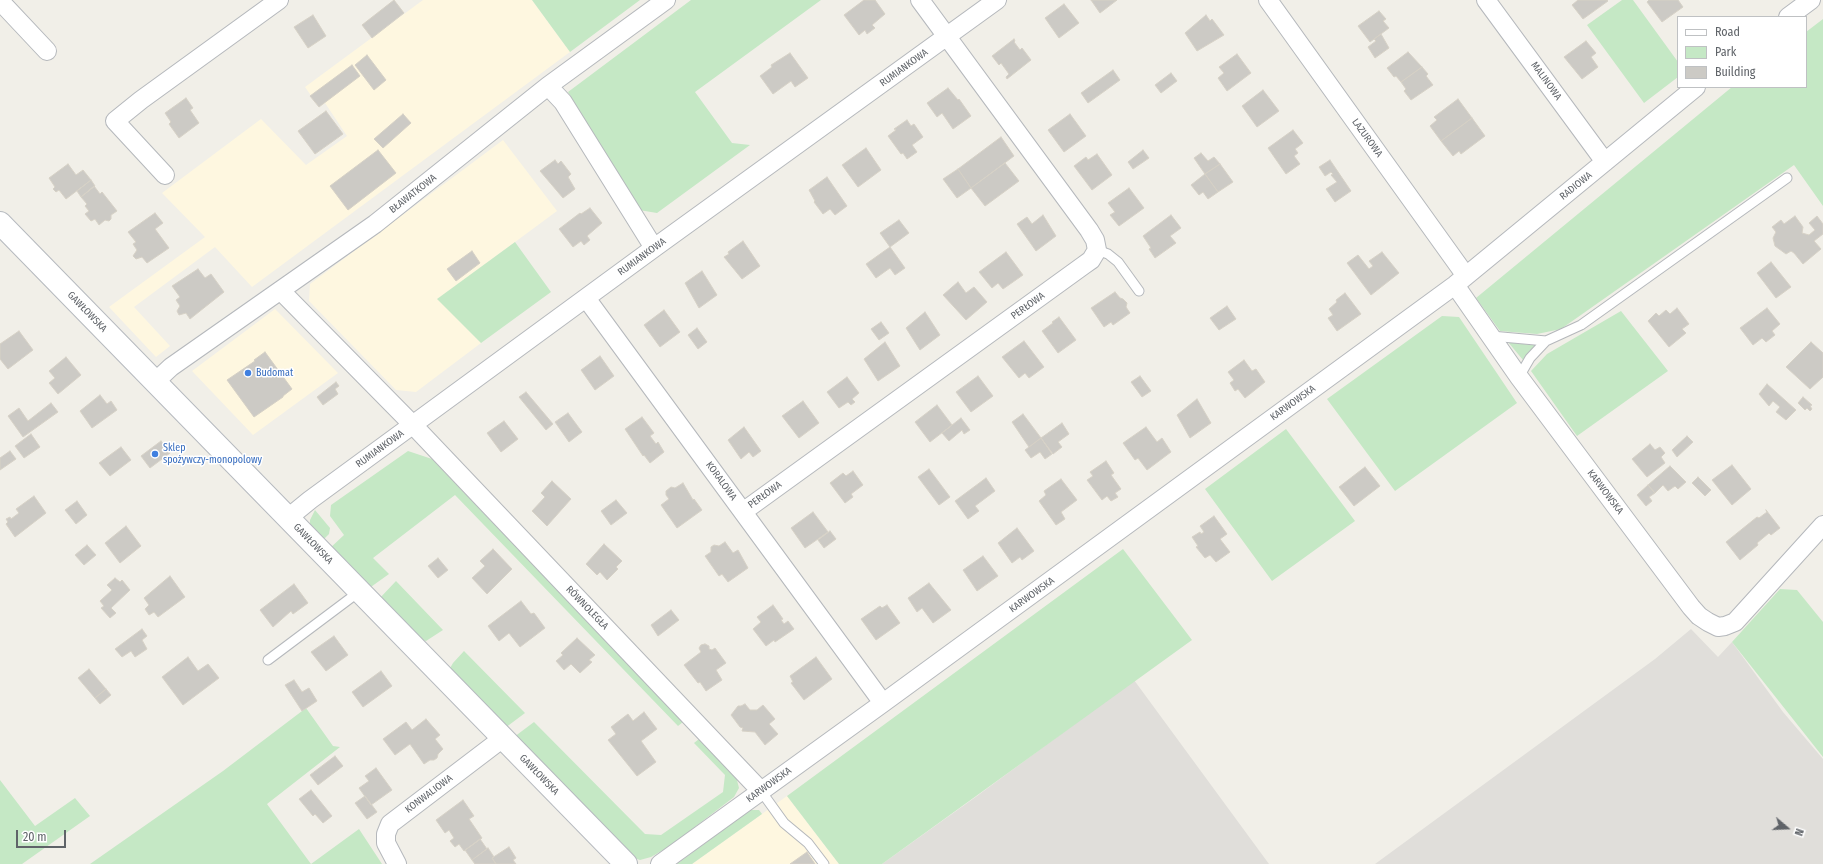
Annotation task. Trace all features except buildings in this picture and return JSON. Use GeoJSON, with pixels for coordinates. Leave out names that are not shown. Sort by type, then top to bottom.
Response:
{"type":"FeatureCollection","features":[{"type":"Feature","properties":{"kind":"street"},"geometry":{"type":"LineString","coordinates":[[165,175],[115,121],[141,100],[279,0]]}},
{"type":"Feature","properties":{"kind":"street","name":"BŁAWATKOWA"},"geometry":{"type":"LineString","coordinates":[[155,382],[171,367],[375,224],[548,86],[666,0]]}},
{"type":"Feature","properties":{"kind":"street"},"geometry":{"type":"LineString","coordinates":[[920,0],[1089,230],[1095,240],[1097,250]]}},
{"type":"Feature","properties":{"kind":"street","name":"RUMIANKOWA"},"geometry":{"type":"LineString","coordinates":[[288,518],[654,248],[997,0]]}},
{"type":"Feature","properties":{"kind":"street","name":"LAZUROWA"},"geometry":{"type":"LineString","coordinates":[[1268,0],[1460,280]]}},
{"type":"Feature","properties":{"kind":"street","name":"MALINOWA"},"geometry":{"type":"LineString","coordinates":[[1486,0],[1605,162]]}},
{"type":"Feature","properties":{"kind":"street"},"geometry":{"type":"LineString","coordinates":[[1789,16],[1811,0]]}},
{"type":"Feature","properties":{"kind":"street"},"geometry":{"type":"LineString","coordinates":[[0,1],[47,51]]}},
{"type":"Feature","properties":{"kind":"street"},"geometry":{"type":"LineString","coordinates":[[548,86],[563,102],[654,248]]}},
{"type":"Feature","properties":{"kind":"street","name":"RADIOWA"},"geometry":{"type":"LineString","coordinates":[[1460,280],[1695,88]]}},
{"type":"Feature","properties":{"kind":"street","name":"GAWŁOWSKA"},"geometry":{"type":"LineString","coordinates":[[0,223],[626,864]]}},
{"type":"Feature","properties":{"kind":"street","name":"PERŁOWA"},"geometry":{"type":"LineString","coordinates":[[744,511],[1084,266],[1091,260],[1097,250]]}},
{"type":"Feature","properties":{"kind":"street","name":"KARWOWSKA"},"geometry":{"type":"LineString","coordinates":[[660,864],[883,703],[1460,280],[1491,336],[1519,377],[1691,607],[1708,622],[1718,627],[1735,622],[1823,525]]}},
{"type":"Feature","properties":{"kind":"street","name":"RÓWNOLEGŁA"},"geometry":{"type":"LineString","coordinates":[[281,291],[413,425],[761,791]]}},
{"type":"Feature","properties":{"kind":"street","name":"KORALOWA"},"geometry":{"type":"LineString","coordinates":[[586,298],[744,511],[883,703]]}},
{"type":"Feature","properties":{"kind":"street","name":"KONWALIOWA"},"geometry":{"type":"LineString","coordinates":[[397,864],[386,843],[386,834],[390,824],[503,738]]}},
{"type":"Feature","properties":{"kind":"lane"},"geometry":{"type":"LineString","coordinates":[[1519,377],[1530,358],[1546,341],[1581,325],[1787,178]]}},
{"type":"Feature","properties":{"kind":"lane"},"geometry":{"type":"LineString","coordinates":[[1097,250],[1108,254],[1118,262],[1139,291]]}},
{"type":"Feature","properties":{"kind":"lane"},"geometry":{"type":"LineString","coordinates":[[1491,336],[1546,341]]}},
{"type":"Feature","properties":{"kind":"lane"},"geometry":{"type":"LineString","coordinates":[[268,660],[360,591]]}},
{"type":"Feature","properties":{"kind":"lane"},"geometry":{"type":"LineString","coordinates":[[761,791],[784,823],[808,843],[824,864]]}},
{"type":"Feature","properties":{"kind":"shaded area"},"geometry":{"type":"Polygon","coordinates":[[[423,0],[532,0],[570,52],[252,287],[215,247],[134,307],[170,346],[156,357],[109,307],[205,237],[162,193],[261,119],[306,165],[347,136],[325,103],[319,107],[305,87],[423,0]]]}},
{"type":"Feature","properties":{"kind":"shaded area"},"geometry":{"type":"Polygon","coordinates":[[[503,140],[557,211],[438,299],[481,343],[416,392],[396,390],[309,301],[310,284],[503,140]]]}},
{"type":"Feature","properties":{"kind":"shaded area"},"geometry":{"type":"Polygon","coordinates":[[[275,309],[338,373],[253,435],[192,371],[275,309]]]}},
{"type":"Feature","properties":{"kind":"shaded area"},"geometry":{"type":"Polygon","coordinates":[[[1691,629],[1718,657],[1732,642],[1783,712],[1823,759],[1823,864],[1375,864],[1655,659],[1691,629]]]}},
{"type":"Feature","properties":{"kind":"shaded area"},"geometry":{"type":"Polygon","coordinates":[[[1134,680],[1269,864],[882,864],[977,796],[1134,680]]]}},
{"type":"Feature","properties":{"kind":"shaded area"},"geometry":{"type":"Polygon","coordinates":[[[787,796],[839,864],[692,864],[787,796]]]}},
{"type":"Feature","properties":{"kind":"green space"},"geometry":{"type":"Polygon","coordinates":[[[532,0],[640,0],[570,52],[532,0]]]}},
{"type":"Feature","properties":{"kind":"green space"},"geometry":{"type":"Polygon","coordinates":[[[691,0],[821,0],[695,92],[732,143],[750,145],[657,213],[639,210],[568,92],[691,0]]]}},
{"type":"Feature","properties":{"kind":"green space"},"geometry":{"type":"Polygon","coordinates":[[[1622,0],[1633,0],[1677,61],[1677,78],[1644,103],[1587,25],[1622,0]]]}},
{"type":"Feature","properties":{"kind":"green space"},"geometry":{"type":"Polygon","coordinates":[[[1823,19],[1823,206],[1794,165],[1561,329],[1537,334],[1500,331],[1476,298],[1731,88],[1807,88],[1807,31],[1823,19]]]}},
{"type":"Feature","properties":{"kind":"green space"},"geometry":{"type":"Polygon","coordinates":[[[515,242],[551,292],[481,343],[437,299],[515,242]]]}},
{"type":"Feature","properties":{"kind":"green space"},"geometry":{"type":"Polygon","coordinates":[[[1621,311],[1668,371],[1577,436],[1531,371],[1547,354],[1621,311]]]}},
{"type":"Feature","properties":{"kind":"green space"},"geometry":{"type":"Polygon","coordinates":[[[1442,316],[1459,317],[1517,403],[1395,491],[1327,399],[1442,316]]]}},
{"type":"Feature","properties":{"kind":"green space"},"geometry":{"type":"Polygon","coordinates":[[[1508,342],[1523,344],[1536,345],[1523,360],[1508,342]]]}},
{"type":"Feature","properties":{"kind":"green space"},"geometry":{"type":"Polygon","coordinates":[[[1286,429],[1355,521],[1272,581],[1205,489],[1286,429]]]}},
{"type":"Feature","properties":{"kind":"green space"},"geometry":{"type":"Polygon","coordinates":[[[408,451],[432,459],[683,722],[678,726],[455,495],[373,558],[389,574],[368,589],[328,550],[344,535],[330,516],[331,505],[408,451]]]}},
{"type":"Feature","properties":{"kind":"green space"},"geometry":{"type":"Polygon","coordinates":[[[315,510],[330,528],[329,534],[321,542],[310,526],[310,520],[315,510]]]}},
{"type":"Feature","properties":{"kind":"green space"},"geometry":{"type":"Polygon","coordinates":[[[1123,549],[1192,640],[882,864],[839,864],[787,796],[1123,549]]]}},
{"type":"Feature","properties":{"kind":"green space"},"geometry":{"type":"Polygon","coordinates":[[[396,581],[443,630],[426,641],[414,638],[379,599],[396,581]]]}},
{"type":"Feature","properties":{"kind":"green space"},"geometry":{"type":"Polygon","coordinates":[[[1780,589],[1797,590],[1823,622],[1823,757],[1732,642],[1780,589]]]}},
{"type":"Feature","properties":{"kind":"green space"},"geometry":{"type":"Polygon","coordinates":[[[464,651],[525,713],[505,728],[449,670],[464,651]]]}},
{"type":"Feature","properties":{"kind":"green space"},"geometry":{"type":"Polygon","coordinates":[[[306,708],[333,746],[340,747],[267,804],[311,864],[90,864],[223,771],[306,708]]]}},
{"type":"Feature","properties":{"kind":"green space"},"geometry":{"type":"Polygon","coordinates":[[[534,722],[645,834],[661,835],[723,792],[725,775],[694,743],[699,739],[736,776],[739,788],[734,797],[670,846],[651,857],[640,860],[634,858],[514,737],[534,722]]]}},
{"type":"Feature","properties":{"kind":"green space"},"geometry":{"type":"Polygon","coordinates":[[[0,780],[35,826],[75,798],[90,816],[22,864],[0,864],[0,780]]]}},
{"type":"Feature","properties":{"kind":"green space"},"geometry":{"type":"Polygon","coordinates":[[[750,810],[759,810],[762,814],[692,864],[677,864],[750,810]]]}},
{"type":"Feature","properties":{"kind":"green space"},"geometry":{"type":"Polygon","coordinates":[[[359,829],[382,864],[311,864],[359,829]]]}},
{"type":"Feature","properties":{"kind":"place","name":"Budomat"},"geometry":{"type":"Point","coordinates":[248,373]}},
{"type":"Feature","properties":{"kind":"place","name":"Sklep spożywczy-monopolowy"},"geometry":{"type":"Point","coordinates":[155,454]}}]}
